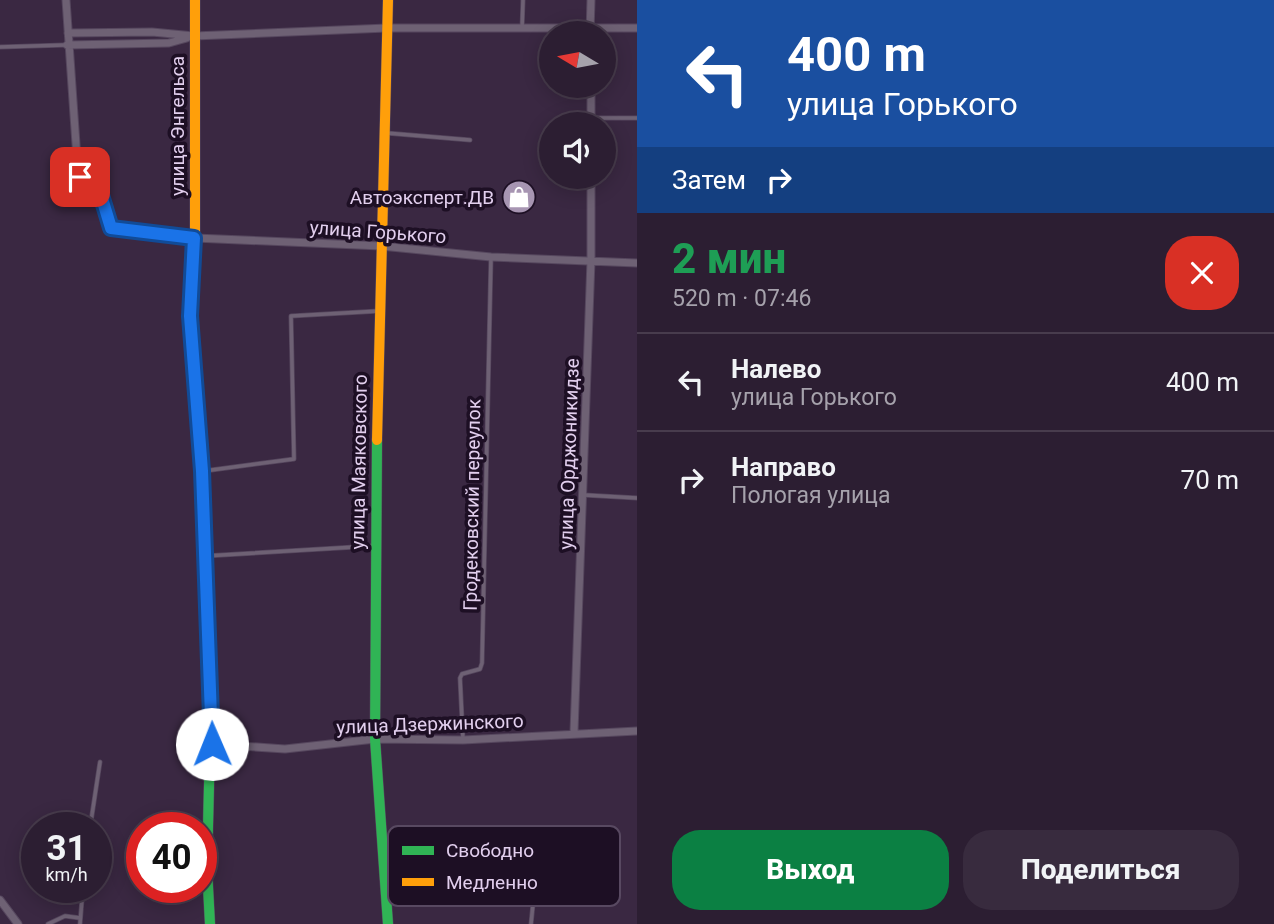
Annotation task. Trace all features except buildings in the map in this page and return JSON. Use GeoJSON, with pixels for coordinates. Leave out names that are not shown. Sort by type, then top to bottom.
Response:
{"type":"FeatureCollection","features":[{"type":"Feature","properties":{"kind":"street"},"geometry":{"type":"LineString","coordinates":[[66,0],[67,45],[169,43],[194,36]]}},
{"type":"Feature","properties":{"kind":"street","name":"улица Энгельса"},"geometry":{"type":"LineString","coordinates":[[195,0],[194,238],[190,316],[202,471],[212,744],[207,868],[210,924]]}},
{"type":"Feature","properties":{"kind":"street","name":"улица Маяковского"},"geometry":{"type":"LineString","coordinates":[[388,0],[374,546],[375,739],[388,924]]}},
{"type":"Feature","properties":{"kind":"street"},"geometry":{"type":"LineString","coordinates":[[590,21],[591,0]]}},
{"type":"Feature","properties":{"kind":"street"},"geometry":{"type":"LineString","coordinates":[[616,29],[637,27]]}},
{"type":"Feature","properties":{"kind":"street"},"geometry":{"type":"LineString","coordinates":[[68,33],[152,32],[194,36],[387,28],[539,30]]}},
{"type":"Feature","properties":{"kind":"street","name":"улица Горького"},"geometry":{"type":"LineString","coordinates":[[67,45],[78,173],[101,195],[108,223],[117,230],[194,238],[381,246],[491,257],[637,263]]}},
{"type":"Feature","properties":{"kind":"street","name":"улица Орджоникидзе"},"geometry":{"type":"LineString","coordinates":[[574,732],[584,495],[591,189]]}},
{"type":"Feature","properties":{"kind":"street","name":"улица Дзержинского"},"geometry":{"type":"LineString","coordinates":[[212,744],[285,748],[375,739],[463,740],[574,732],[637,731]]}},
{"type":"Feature","properties":{"kind":"street"},"geometry":{"type":"LineString","coordinates":[[1,902],[18,924]]}},
{"type":"Feature","properties":{"kind":"lane"},"geometry":{"type":"LineString","coordinates":[[522,30],[523,0]]}},
{"type":"Feature","properties":{"kind":"lane"},"geometry":{"type":"LineString","coordinates":[[0,47],[67,45]]}},
{"type":"Feature","properties":{"kind":"lane"},"geometry":{"type":"LineString","coordinates":[[616,119],[637,118]]}},
{"type":"Feature","properties":{"kind":"lane"},"geometry":{"type":"LineString","coordinates":[[384,133],[470,140]]}},
{"type":"Feature","properties":{"kind":"lane","name":"Гродековский переулок"},"geometry":{"type":"LineString","coordinates":[[463,740],[460,678],[462,674],[480,669],[482,663],[491,257]]}},
{"type":"Feature","properties":{"kind":"lane"},"geometry":{"type":"LineString","coordinates":[[202,471],[294,459],[290,316],[380,311]]}},
{"type":"Feature","properties":{"kind":"lane"},"geometry":{"type":"LineString","coordinates":[[584,495],[637,498]]}},
{"type":"Feature","properties":{"kind":"lane"},"geometry":{"type":"LineString","coordinates":[[205,556],[374,546]]}},
{"type":"Feature","properties":{"kind":"lane","name":"улица Дзержинского"},"geometry":{"type":"LineString","coordinates":[[181,744],[212,744]]}},
{"type":"Feature","properties":{"kind":"lane"},"geometry":{"type":"LineString","coordinates":[[92,812],[100,762]]}},
{"type":"Feature","properties":{"kind":"lane"},"geometry":{"type":"LineString","coordinates":[[80,924],[81,903]]}},
{"type":"Feature","properties":{"kind":"lane"},"geometry":{"type":"LineString","coordinates":[[531,924],[533,906]]}},
{"type":"Feature","properties":{"kind":"lane"},"geometry":{"type":"LineString","coordinates":[[47,924],[65,916],[80,918]]}},
{"type":"Feature","properties":{"kind":"traffic: fast"},"geometry":{"type":"LineString","coordinates":[[377,440],[375,739],[388,924]]}},
{"type":"Feature","properties":{"kind":"traffic: fast"},"geometry":{"type":"LineString","coordinates":[[205,553],[211,703],[207,868],[210,924]]}},
{"type":"Feature","properties":{"kind":"traffic: slow"},"geometry":{"type":"LineString","coordinates":[[195,0],[195,238],[190,316],[205,553]]}},
{"type":"Feature","properties":{"kind":"traffic: slow"},"geometry":{"type":"LineString","coordinates":[[377,440],[388,0]]}},
{"type":"Feature","properties":{"kind":"place","name":"Автоэксперт.ДВ"},"geometry":{"type":"Point","coordinates":[519,197]}},
{"type":"Feature","properties":{"kind":"route"},"geometry":{"type":"LineString","coordinates":[[80,177],[101,195],[111,228],[194,238],[190,316],[202,471],[212,744]]}}]}
